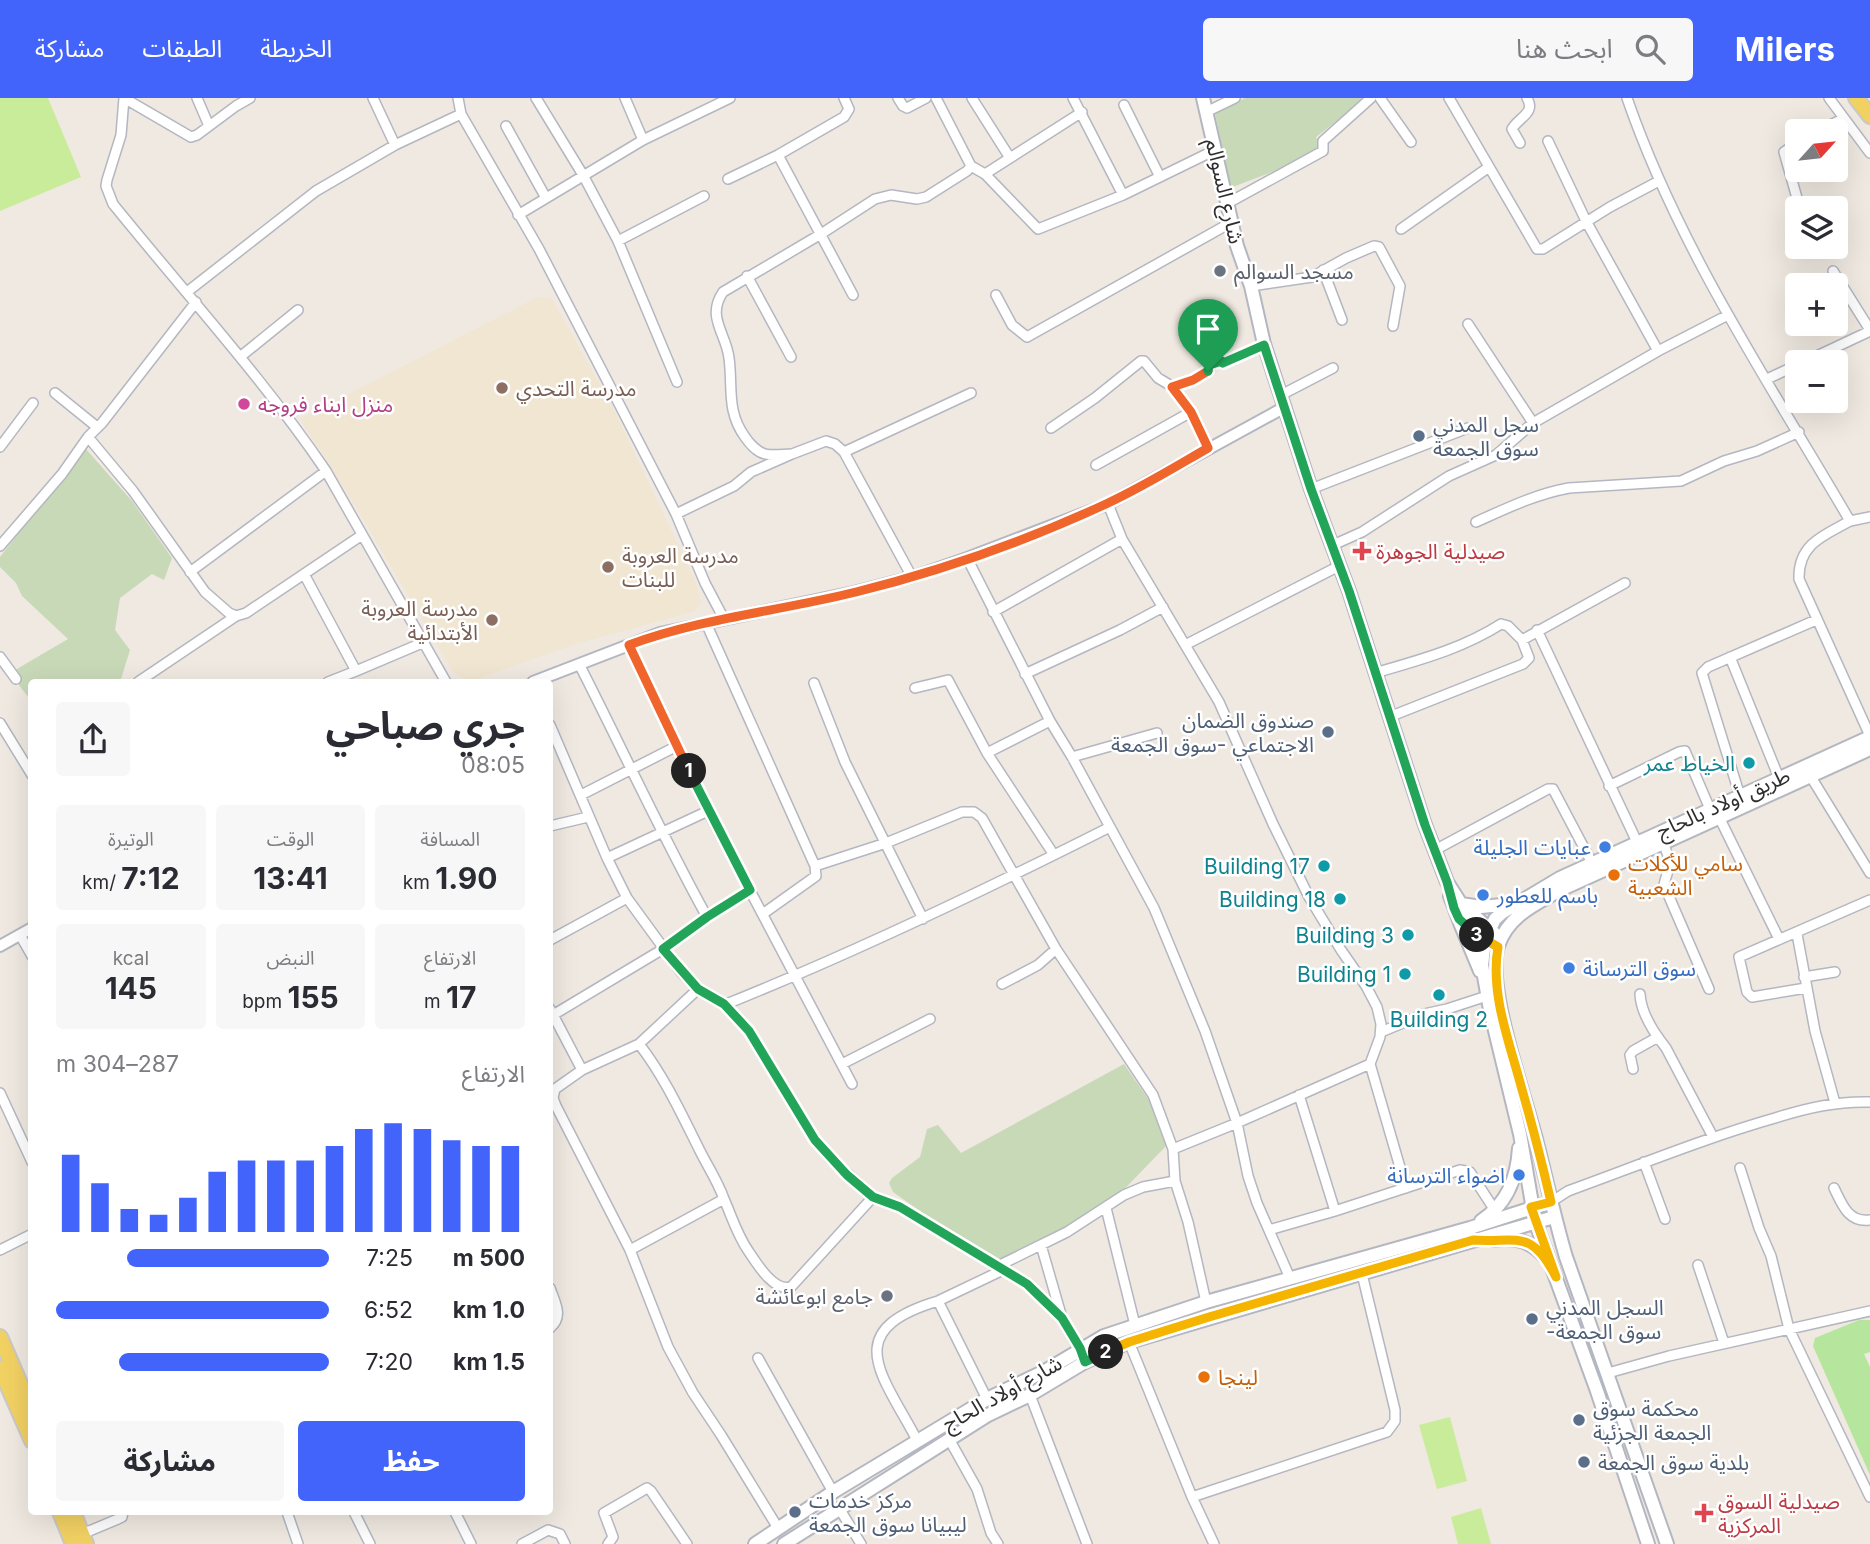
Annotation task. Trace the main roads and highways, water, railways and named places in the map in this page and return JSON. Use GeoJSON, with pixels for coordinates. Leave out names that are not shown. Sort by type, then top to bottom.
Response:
{"type":"FeatureCollection","features":[{"type":"Feature","properties":{"kind":"main road","name":"شارع السوالم"},"geometry":{"type":"LineString","coordinates":[[1203,98],[1237,246],[1251,286],[1264,345],[1447,882]]}},
{"type":"Feature","properties":{"kind":"main road"},"geometry":{"type":"LineString","coordinates":[[1856,98],[1870,116]]}},
{"type":"Feature","properties":{"kind":"main road","name":"طريق أولاد بالحاج"},"geometry":{"type":"LineString","coordinates":[[1577,876],[1663,842],[1740,796],[1870,736]]}},
{"type":"Feature","properties":{"kind":"main road","name":"طريق أولاد بالحاج"},"geometry":{"type":"LineString","coordinates":[[1577,876],[1592,863],[1637,842],[1811,777],[1870,749]]}},
{"type":"Feature","properties":{"kind":"main road"},"geometry":{"type":"LineString","coordinates":[[1577,876],[1515,903],[1495,919],[1486,935],[1482,965],[1529,1177],[1535,1222],[1648,1544]]}},
{"type":"Feature","properties":{"kind":"main road"},"geometry":{"type":"LineString","coordinates":[[1577,876],[1521,912],[1508,926],[1500,942],[1495,964],[1501,1009],[1566,1257],[1667,1544]]}},
{"type":"Feature","properties":{"kind":"main road"},"geometry":{"type":"LineString","coordinates":[[1447,882],[1486,935]]}},
{"type":"Feature","properties":{"kind":"main road"},"geometry":{"type":"LineString","coordinates":[[1447,882],[1486,990]]}},
{"type":"Feature","properties":{"kind":"main road"},"geometry":{"type":"LineString","coordinates":[[1461,904],[1481,907],[1515,903]]}},
{"type":"Feature","properties":{"kind":"main road"},"geometry":{"type":"LineString","coordinates":[[1459,919],[1500,942]]}},
{"type":"Feature","properties":{"kind":"main road"},"geometry":{"type":"LineString","coordinates":[[1471,1234],[1507,1194],[1515,1179],[1520,1134]]}},
{"type":"Feature","properties":{"kind":"main road","name":"شارع أولاد الحاج"},"geometry":{"type":"LineString","coordinates":[[784,1544],[988,1415],[1030,1395],[1085,1362],[1129,1342],[1362,1273],[1471,1234],[1531,1207],[1551,1202]]}},
{"type":"Feature","properties":{"kind":"main road","name":"شارع أولاد الحاج"},"geometry":{"type":"LineString","coordinates":[[755,1544],[833,1492],[987,1399],[1045,1371],[1104,1336],[1290,1278],[1471,1234],[1555,1217]]}},
{"type":"Feature","properties":{"kind":"main road"},"geometry":{"type":"LineString","coordinates":[[1471,1234],[1513,1238],[1534,1245],[1546,1257],[1556,1277]]}},
{"type":"Feature","properties":{"kind":"main road"},"geometry":{"type":"LineString","coordinates":[[0,1337],[28,1402]]}},
{"type":"Feature","properties":{"kind":"main road"},"geometry":{"type":"LineString","coordinates":[[0,1368],[28,1432]]}},
{"type":"Feature","properties":{"kind":"main road"},"geometry":{"type":"LineString","coordinates":[[62,1515],[80,1541]]}},
{"type":"Feature","properties":{"kind":"main road"},"geometry":{"type":"LineString","coordinates":[[74,1515],[80,1541]]}},
{"type":"Feature","properties":{"kind":"place","name":"مسجد السوالم"},"geometry":{"type":"Point","coordinates":[1220,271]}},
{"type":"Feature","properties":{"kind":"place","name":"مدرسة التحدي"},"geometry":{"type":"Point","coordinates":[502,388]}},
{"type":"Feature","properties":{"kind":"place","name":"منزل ابناء فروجه"},"geometry":{"type":"Point","coordinates":[244,404]}},
{"type":"Feature","properties":{"kind":"place","name":"سجل المدني سوق الجمعة"},"geometry":{"type":"Point","coordinates":[1419,436]}},
{"type":"Feature","properties":{"kind":"place","name":"صيدلية الجوهرة"},"geometry":{"type":"Point","coordinates":[1362,551]}},
{"type":"Feature","properties":{"kind":"place","name":"مدرسة العروبة للبنات"},"geometry":{"type":"Point","coordinates":[608,567]}},
{"type":"Feature","properties":{"kind":"place","name":"مدرسة العروبة الأبتدائية"},"geometry":{"type":"Point","coordinates":[492,620]}},
{"type":"Feature","properties":{"kind":"place","name":"صندوق الضمان الاجتماعي -سوق الجمعة"},"geometry":{"type":"Point","coordinates":[1328,732]}},
{"type":"Feature","properties":{"kind":"place","name":"الخياط عمر"},"geometry":{"type":"Point","coordinates":[1749,763]}},
{"type":"Feature","properties":{"kind":"place","name":"عبايات الجليلة"},"geometry":{"type":"Point","coordinates":[1605,847]}},
{"type":"Feature","properties":{"kind":"place","name":"Building 17"},"geometry":{"type":"Point","coordinates":[1324,866]}},
{"type":"Feature","properties":{"kind":"place","name":"سامي للأكلات الشعبية"},"geometry":{"type":"Point","coordinates":[1614,875]}},
{"type":"Feature","properties":{"kind":"place","name":"باسم للعطور"},"geometry":{"type":"Point","coordinates":[1483,895]}},
{"type":"Feature","properties":{"kind":"place","name":"Building 18"},"geometry":{"type":"Point","coordinates":[1340,899]}},
{"type":"Feature","properties":{"kind":"place","name":"Building 3"},"geometry":{"type":"Point","coordinates":[1408,935]}},
{"type":"Feature","properties":{"kind":"place","name":"سوق الترسانة"},"geometry":{"type":"Point","coordinates":[1569,968]}},
{"type":"Feature","properties":{"kind":"place","name":"Building 1"},"geometry":{"type":"Point","coordinates":[1405,974]}},
{"type":"Feature","properties":{"kind":"place","name":"Building 2"},"geometry":{"type":"Point","coordinates":[1439,995]}},
{"type":"Feature","properties":{"kind":"place","name":"اضواء الترسانة"},"geometry":{"type":"Point","coordinates":[1519,1175]}},
{"type":"Feature","properties":{"kind":"place","name":"جامع ابوعائشة"},"geometry":{"type":"Point","coordinates":[887,1296]}},
{"type":"Feature","properties":{"kind":"place","name":"السجل المدني -سوق الجمعة"},"geometry":{"type":"Point","coordinates":[1532,1319]}},
{"type":"Feature","properties":{"kind":"place","name":"لينجا"},"geometry":{"type":"Point","coordinates":[1204,1377]}},
{"type":"Feature","properties":{"kind":"place","name":"محكمة سوق الجمعة الجزئية"},"geometry":{"type":"Point","coordinates":[1579,1420]}},
{"type":"Feature","properties":{"kind":"place","name":"بلدية سوق الجمعة"},"geometry":{"type":"Point","coordinates":[1584,1462]}},
{"type":"Feature","properties":{"kind":"place","name":"مركز خدمات ليبيانا سوق الجمعة"},"geometry":{"type":"Point","coordinates":[795,1512]}},
{"type":"Feature","properties":{"kind":"place","name":"صيدلية السوق المركزية"},"geometry":{"type":"Point","coordinates":[1704,1513]}}]}
